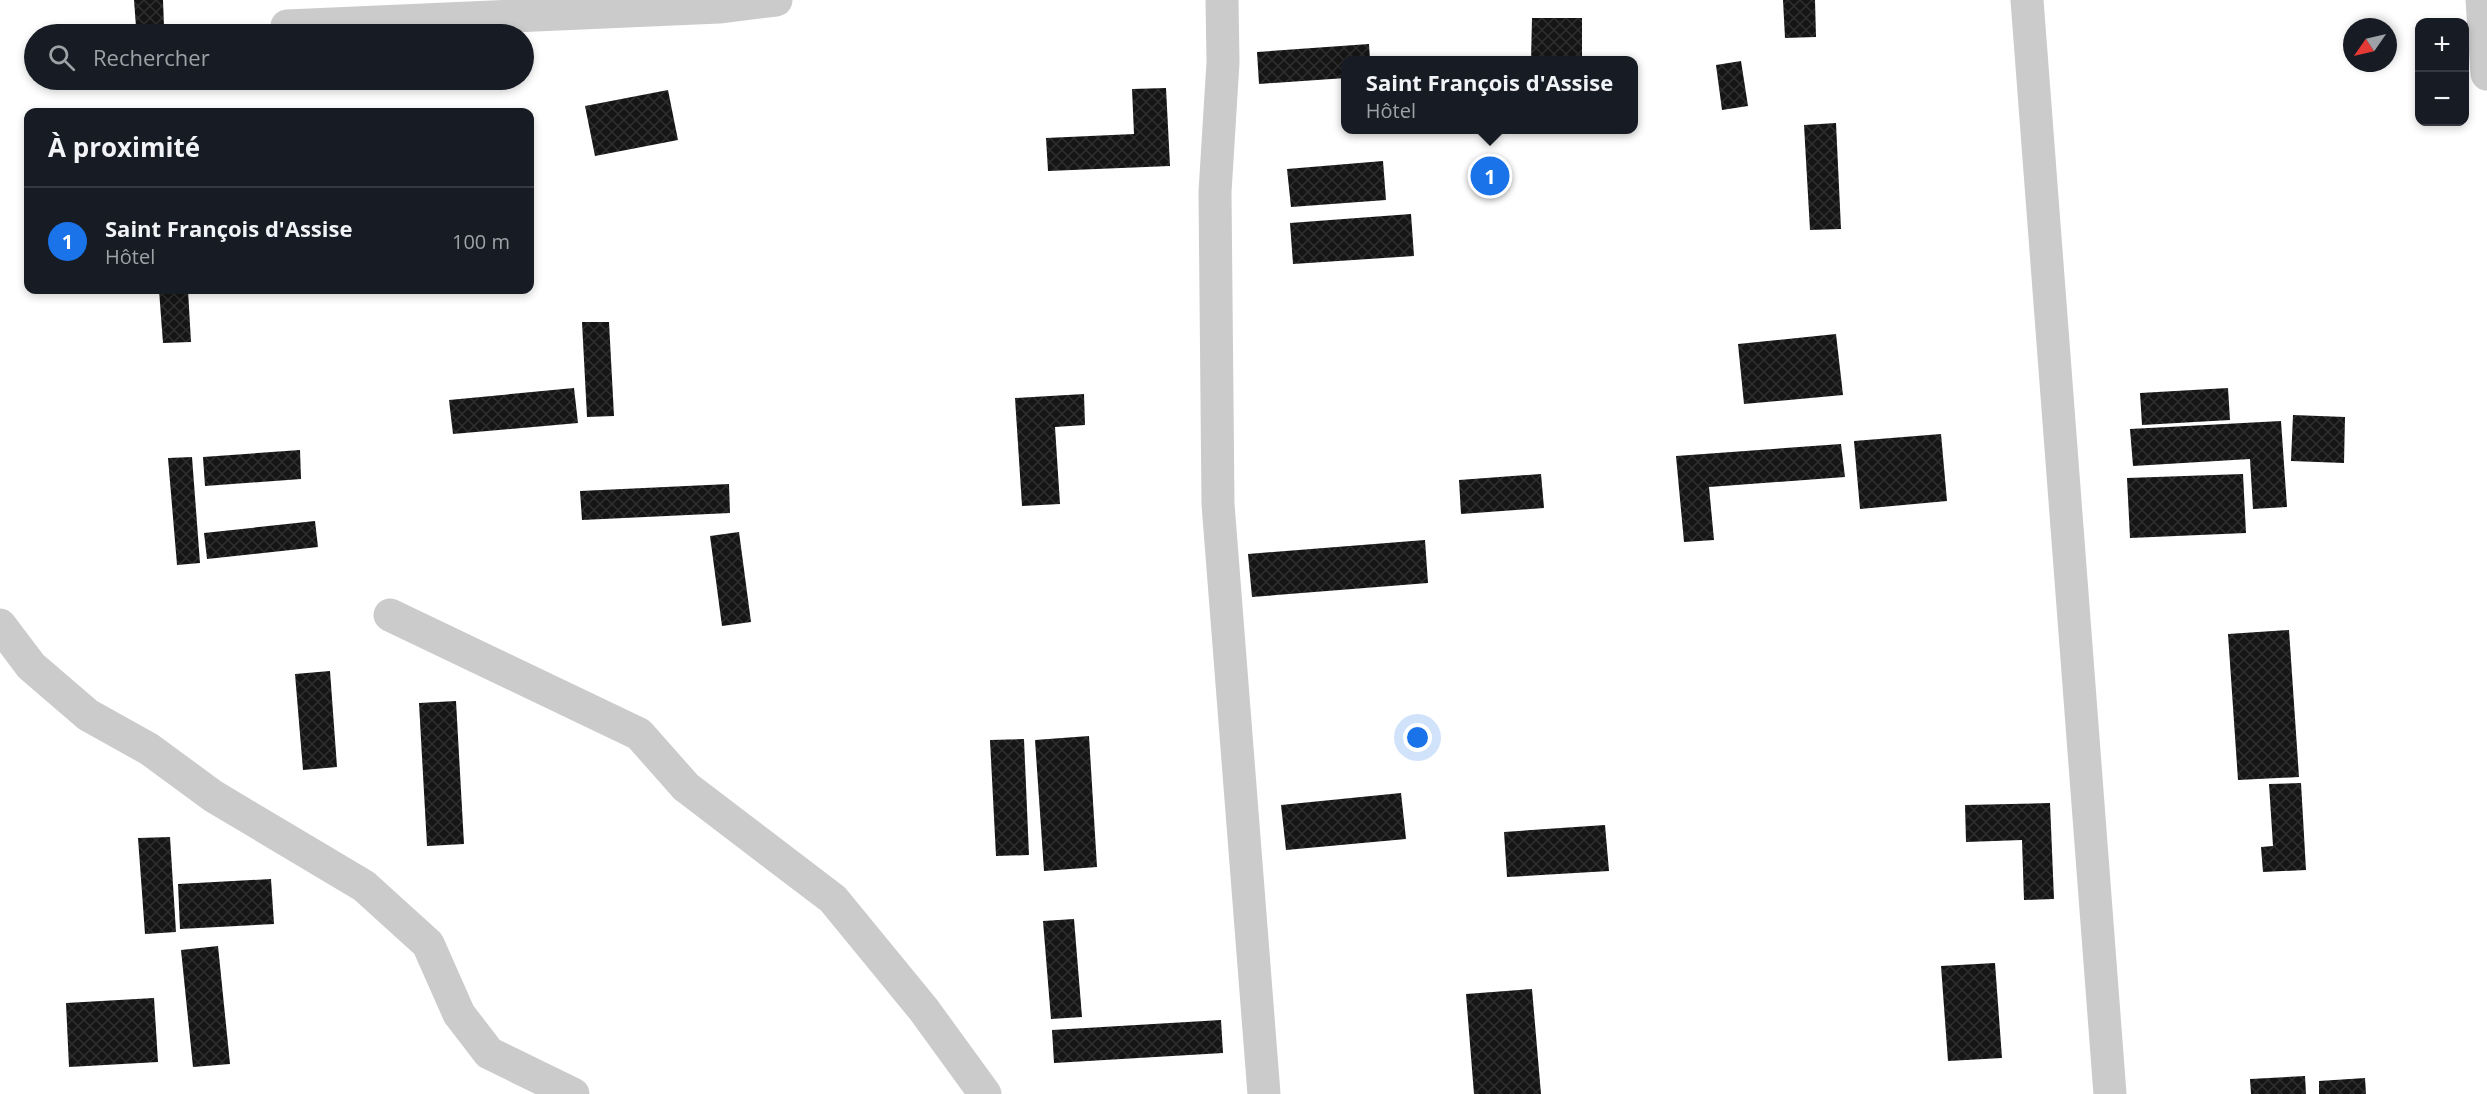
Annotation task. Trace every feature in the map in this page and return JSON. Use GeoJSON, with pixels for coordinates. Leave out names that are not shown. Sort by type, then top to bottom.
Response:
{"type":"FeatureCollection","features":[{"type":"Feature","properties":{"kind":"street"},"geometry":{"type":"LineString","coordinates":[[332,24],[719,7],[776,0]]}},
{"type":"Feature","properties":{"kind":"street"},"geometry":{"type":"LineString","coordinates":[[1221,0],[1223,62],[1215,192],[1218,504],[1264,1094]]}},
{"type":"Feature","properties":{"kind":"street"},"geometry":{"type":"LineString","coordinates":[[2027,0],[2110,1094]]}},
{"type":"Feature","properties":{"kind":"street"},"geometry":{"type":"LineString","coordinates":[[2482,0],[2487,74]]}},
{"type":"Feature","properties":{"kind":"street"},"geometry":{"type":"LineString","coordinates":[[390,615],[639,734],[687,787],[833,899],[924,1010],[985,1094]]}},
{"type":"Feature","properties":{"kind":"street"},"geometry":{"type":"LineString","coordinates":[[0,625],[31,666],[88,715],[149,749],[213,796],[364,886],[428,944],[459,1014],[489,1053],[573,1094]]}},
{"type":"Feature","properties":{"kind":"building"},"geometry":{"type":"Polygon","coordinates":[[[134,0],[163,0],[164,24],[136,24],[134,0]]]}},
{"type":"Feature","properties":{"kind":"building"},"geometry":{"type":"Polygon","coordinates":[[[1783,0],[1815,0],[1816,37],[1785,38],[1783,0]]]}},
{"type":"Feature","properties":{"kind":"building"},"geometry":{"type":"Polygon","coordinates":[[[1532,18],[1582,18],[1582,56],[1531,56],[1532,18]]]}},
{"type":"Feature","properties":{"kind":"building"},"geometry":{"type":"Polygon","coordinates":[[[1369,44],[1370,56],[1341,56],[1341,78],[1259,84],[1257,52],[1369,44]]]}},
{"type":"Feature","properties":{"kind":"building"},"geometry":{"type":"Polygon","coordinates":[[[1741,61],[1748,106],[1722,110],[1716,65],[1741,61]]]}},
{"type":"Feature","properties":{"kind":"building"},"geometry":{"type":"Polygon","coordinates":[[[1166,88],[1170,166],[1048,171],[1046,138],[1134,134],[1132,89],[1166,88]]]}},
{"type":"Feature","properties":{"kind":"building"},"geometry":{"type":"Polygon","coordinates":[[[668,90],[678,140],[595,156],[585,106],[668,90]]]}},
{"type":"Feature","properties":{"kind":"building"},"geometry":{"type":"Polygon","coordinates":[[[1836,123],[1841,229],[1810,230],[1804,125],[1836,123]]]}},
{"type":"Feature","properties":{"kind":"building"},"geometry":{"type":"Polygon","coordinates":[[[1383,161],[1386,200],[1291,207],[1287,169],[1383,161]]]}},
{"type":"Feature","properties":{"kind":"building"},"geometry":{"type":"Polygon","coordinates":[[[1411,214],[1414,256],[1293,264],[1290,223],[1411,214]]]}},
{"type":"Feature","properties":{"kind":"building"},"geometry":{"type":"Polygon","coordinates":[[[159,294],[188,294],[191,342],[163,343],[159,294]]]}},
{"type":"Feature","properties":{"kind":"building"},"geometry":{"type":"Polygon","coordinates":[[[582,322],[609,322],[614,416],[587,417],[582,322]]]}},
{"type":"Feature","properties":{"kind":"building"},"geometry":{"type":"Polygon","coordinates":[[[1836,334],[1843,395],[1744,404],[1738,344],[1836,334]]]}},
{"type":"Feature","properties":{"kind":"building"},"geometry":{"type":"Polygon","coordinates":[[[574,388],[578,423],[453,434],[449,400],[574,388]]]}},
{"type":"Feature","properties":{"kind":"building"},"geometry":{"type":"Polygon","coordinates":[[[2228,388],[2230,420],[2142,425],[2140,393],[2228,388]]]}},
{"type":"Feature","properties":{"kind":"building"},"geometry":{"type":"Polygon","coordinates":[[[1084,394],[1085,425],[1055,427],[1060,504],[1022,506],[1015,398],[1084,394]]]}},
{"type":"Feature","properties":{"kind":"building"},"geometry":{"type":"Polygon","coordinates":[[[2293,415],[2345,417],[2344,463],[2291,461],[2293,415]]]}},
{"type":"Feature","properties":{"kind":"building"},"geometry":{"type":"Polygon","coordinates":[[[2281,421],[2287,507],[2253,509],[2250,459],[2133,466],[2130,429],[2281,421]]]}},
{"type":"Feature","properties":{"kind":"building"},"geometry":{"type":"Polygon","coordinates":[[[1941,434],[1947,501],[1860,509],[1854,441],[1941,434]]]}},
{"type":"Feature","properties":{"kind":"building"},"geometry":{"type":"Polygon","coordinates":[[[1841,444],[1845,477],[1709,487],[1714,540],[1684,542],[1676,456],[1841,444]]]}},
{"type":"Feature","properties":{"kind":"building"},"geometry":{"type":"Polygon","coordinates":[[[300,450],[301,479],[205,486],[203,457],[300,450]]]}},
{"type":"Feature","properties":{"kind":"building"},"geometry":{"type":"Polygon","coordinates":[[[192,457],[200,563],[177,565],[168,458],[192,457]]]}},
{"type":"Feature","properties":{"kind":"building"},"geometry":{"type":"Polygon","coordinates":[[[1541,474],[1544,508],[1461,514],[1459,480],[1541,474]]]}},
{"type":"Feature","properties":{"kind":"building"},"geometry":{"type":"Polygon","coordinates":[[[2243,474],[2246,533],[2130,538],[2127,478],[2243,474]]]}},
{"type":"Feature","properties":{"kind":"building"},"geometry":{"type":"Polygon","coordinates":[[[729,484],[730,513],[582,520],[580,491],[729,484]]]}},
{"type":"Feature","properties":{"kind":"building"},"geometry":{"type":"Polygon","coordinates":[[[315,521],[318,547],[207,559],[204,533],[315,521]]]}},
{"type":"Feature","properties":{"kind":"building"},"geometry":{"type":"Polygon","coordinates":[[[739,532],[751,622],[722,626],[710,536],[739,532]]]}},
{"type":"Feature","properties":{"kind":"building"},"geometry":{"type":"Polygon","coordinates":[[[1425,540],[1428,583],[1252,597],[1248,554],[1425,540]]]}},
{"type":"Feature","properties":{"kind":"building"},"geometry":{"type":"Polygon","coordinates":[[[2289,630],[2299,777],[2238,780],[2228,634],[2289,630]]]}},
{"type":"Feature","properties":{"kind":"building"},"geometry":{"type":"Polygon","coordinates":[[[330,671],[337,767],[303,770],[295,674],[330,671]]]}},
{"type":"Feature","properties":{"kind":"building"},"geometry":{"type":"Polygon","coordinates":[[[456,701],[464,844],[427,846],[419,703],[456,701]]]}},
{"type":"Feature","properties":{"kind":"building"},"geometry":{"type":"Polygon","coordinates":[[[1089,736],[1097,867],[1044,871],[1035,740],[1089,736]]]}},
{"type":"Feature","properties":{"kind":"building"},"geometry":{"type":"Polygon","coordinates":[[[1024,739],[1029,855],[996,856],[990,740],[1024,739]]]}},
{"type":"Feature","properties":{"kind":"building"},"geometry":{"type":"Polygon","coordinates":[[[2301,783],[2306,870],[2263,872],[2261,847],[2273,846],[2269,784],[2301,783]]]}},
{"type":"Feature","properties":{"kind":"building"},"geometry":{"type":"Polygon","coordinates":[[[1401,793],[1406,839],[1286,850],[1281,805],[1401,793]]]}},
{"type":"Feature","properties":{"kind":"building"},"geometry":{"type":"Polygon","coordinates":[[[2050,803],[2054,899],[2024,900],[2022,840],[1966,842],[1965,805],[2050,803]]]}},
{"type":"Feature","properties":{"kind":"building"},"geometry":{"type":"Polygon","coordinates":[[[1605,825],[1609,871],[1507,877],[1504,832],[1605,825]]]}},
{"type":"Feature","properties":{"kind":"building"},"geometry":{"type":"Polygon","coordinates":[[[170,837],[176,932],[145,934],[138,838],[170,837]]]}},
{"type":"Feature","properties":{"kind":"building"},"geometry":{"type":"Polygon","coordinates":[[[271,879],[274,924],[180,929],[178,884],[271,879]]]}},
{"type":"Feature","properties":{"kind":"building"},"geometry":{"type":"Polygon","coordinates":[[[1074,919],[1082,1017],[1051,1019],[1043,921],[1074,919]]]}},
{"type":"Feature","properties":{"kind":"building"},"geometry":{"type":"Polygon","coordinates":[[[218,946],[230,1064],[193,1067],[181,950],[218,946]]]}},
{"type":"Feature","properties":{"kind":"building"},"geometry":{"type":"Polygon","coordinates":[[[1995,963],[2002,1058],[1948,1061],[1941,966],[1995,963]]]}},
{"type":"Feature","properties":{"kind":"building"},"geometry":{"type":"Polygon","coordinates":[[[1532,989],[1541,1094],[1474,1094],[1466,994],[1532,989]]]}},
{"type":"Feature","properties":{"kind":"building"},"geometry":{"type":"Polygon","coordinates":[[[154,998],[158,1062],[69,1067],[66,1003],[154,998]]]}},
{"type":"Feature","properties":{"kind":"building"},"geometry":{"type":"Polygon","coordinates":[[[1221,1020],[1223,1053],[1054,1063],[1052,1030],[1221,1020]]]}},
{"type":"Feature","properties":{"kind":"building"},"geometry":{"type":"Polygon","coordinates":[[[2305,1076],[2306,1094],[2251,1094],[2250,1079],[2305,1076]]]}},
{"type":"Feature","properties":{"kind":"building"},"geometry":{"type":"Polygon","coordinates":[[[2365,1078],[2366,1094],[2319,1094],[2319,1081],[2365,1078]]]}},
{"type":"Feature","properties":{"kind":"place","name":"Saint François d'Assise"},"geometry":{"type":"Point","coordinates":[1490,176]}}]}
